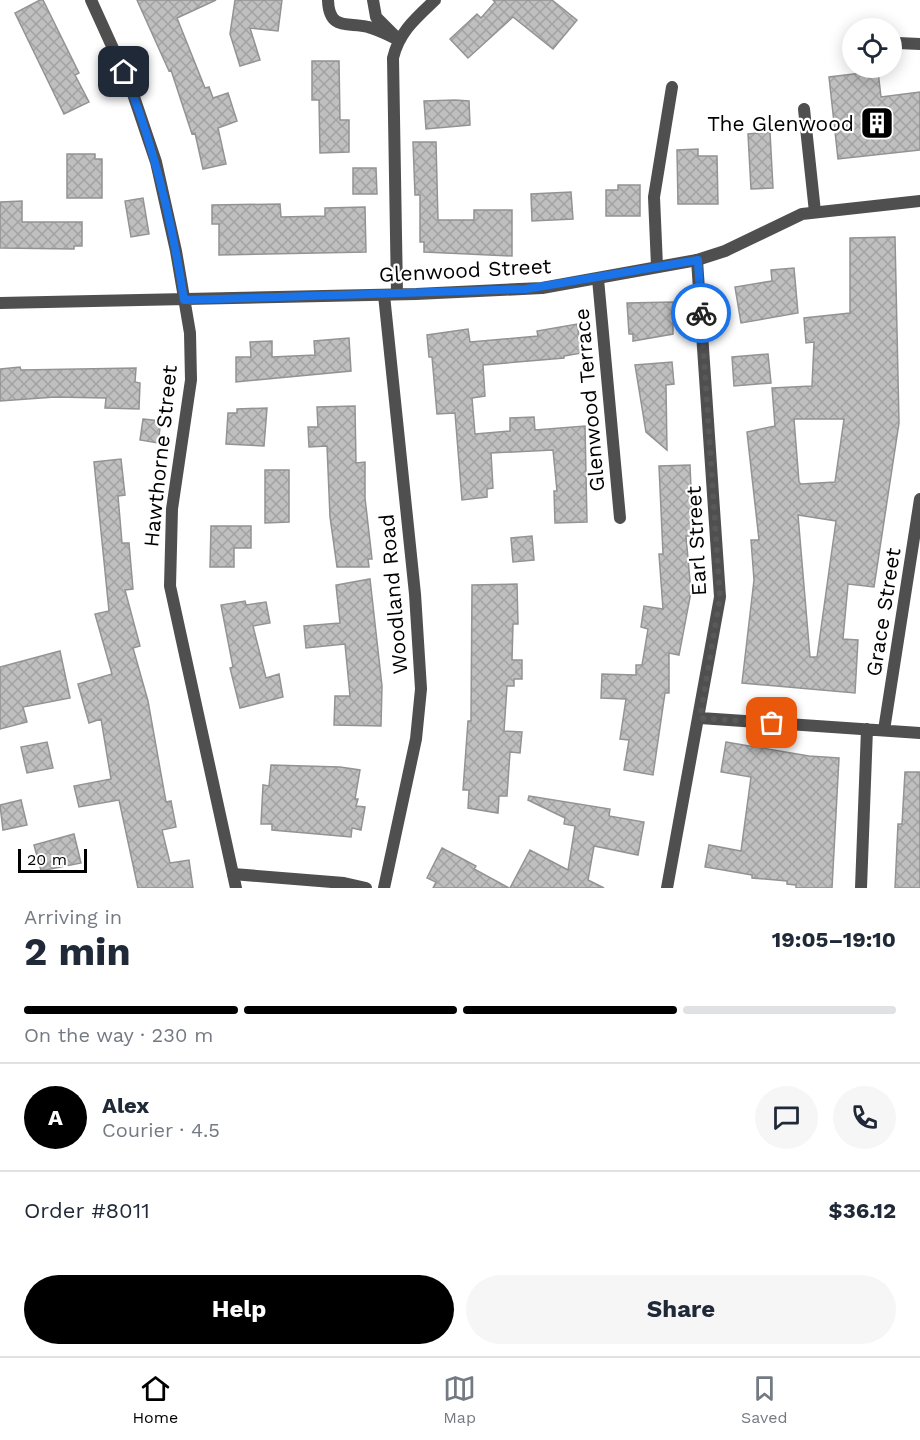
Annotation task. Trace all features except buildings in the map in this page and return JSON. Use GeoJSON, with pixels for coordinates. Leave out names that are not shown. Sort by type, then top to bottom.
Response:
{"type":"FeatureCollection","features":[{"type":"Feature","properties":{"kind":"street","name":"Hawthorne Street"},"geometry":{"type":"LineString","coordinates":[[91,0],[130,88],[156,162],[176,251],[190,333],[191,380],[172,509],[170,586],[236,888]]}},
{"type":"Feature","properties":{"kind":"street"},"geometry":{"type":"LineString","coordinates":[[328,0],[330,14],[342,24],[369,27],[399,40]]}},
{"type":"Feature","properties":{"kind":"street"},"geometry":{"type":"LineString","coordinates":[[373,0],[376,17],[399,40]]}},
{"type":"Feature","properties":{"kind":"street"},"geometry":{"type":"LineString","coordinates":[[397,294],[392,76],[399,40],[408,26],[435,0]]}},
{"type":"Feature","properties":{"kind":"street"},"geometry":{"type":"LineString","coordinates":[[902,43],[920,44]]}},
{"type":"Feature","properties":{"kind":"street"},"geometry":{"type":"LineString","coordinates":[[657,266],[654,196],[672,87]]}},
{"type":"Feature","properties":{"kind":"street"},"geometry":{"type":"LineString","coordinates":[[804,109],[815,212]]}},
{"type":"Feature","properties":{"kind":"street","name":"Glenwood Street"},"geometry":{"type":"LineString","coordinates":[[0,303],[384,295],[526,289],[598,279],[698,260],[725,250],[795,216],[920,201]]}},
{"type":"Feature","properties":{"kind":"street","name":"Earl Street"},"geometry":{"type":"LineString","coordinates":[[667,888],[700,718],[720,590],[698,260]]}},
{"type":"Feature","properties":{"kind":"street","name":"Glenwood Terrace"},"geometry":{"type":"LineString","coordinates":[[598,279],[620,518]]}},
{"type":"Feature","properties":{"kind":"street","name":"Woodland Road"},"geometry":{"type":"LineString","coordinates":[[384,295],[415,594],[421,689],[416,739],[384,888]]}},
{"type":"Feature","properties":{"kind":"street","name":"Grace Street"},"geometry":{"type":"LineString","coordinates":[[884,730],[920,499]]}},
{"type":"Feature","properties":{"kind":"street"},"geometry":{"type":"LineString","coordinates":[[700,718],[920,733]]}},
{"type":"Feature","properties":{"kind":"street"},"geometry":{"type":"LineString","coordinates":[[861,888],[867,729]]}},
{"type":"Feature","properties":{"kind":"street"},"geometry":{"type":"LineString","coordinates":[[233,874],[344,882],[366,888]]}},
{"type":"Feature","properties":{"kind":"way so far"},"geometry":{"type":"LineString","coordinates":[[701,313],[720,603],[700,718],[772,723]]}},
{"type":"Feature","properties":{"kind":"place","name":"The Glenwood"},"geometry":{"type":"Point","coordinates":[877,123]}},
{"type":"Feature","properties":{"kind":"route"},"geometry":{"type":"LineString","coordinates":[[124,72],[156,162],[176,251],[184,300],[542,288],[698,260],[701,313]]}}]}
